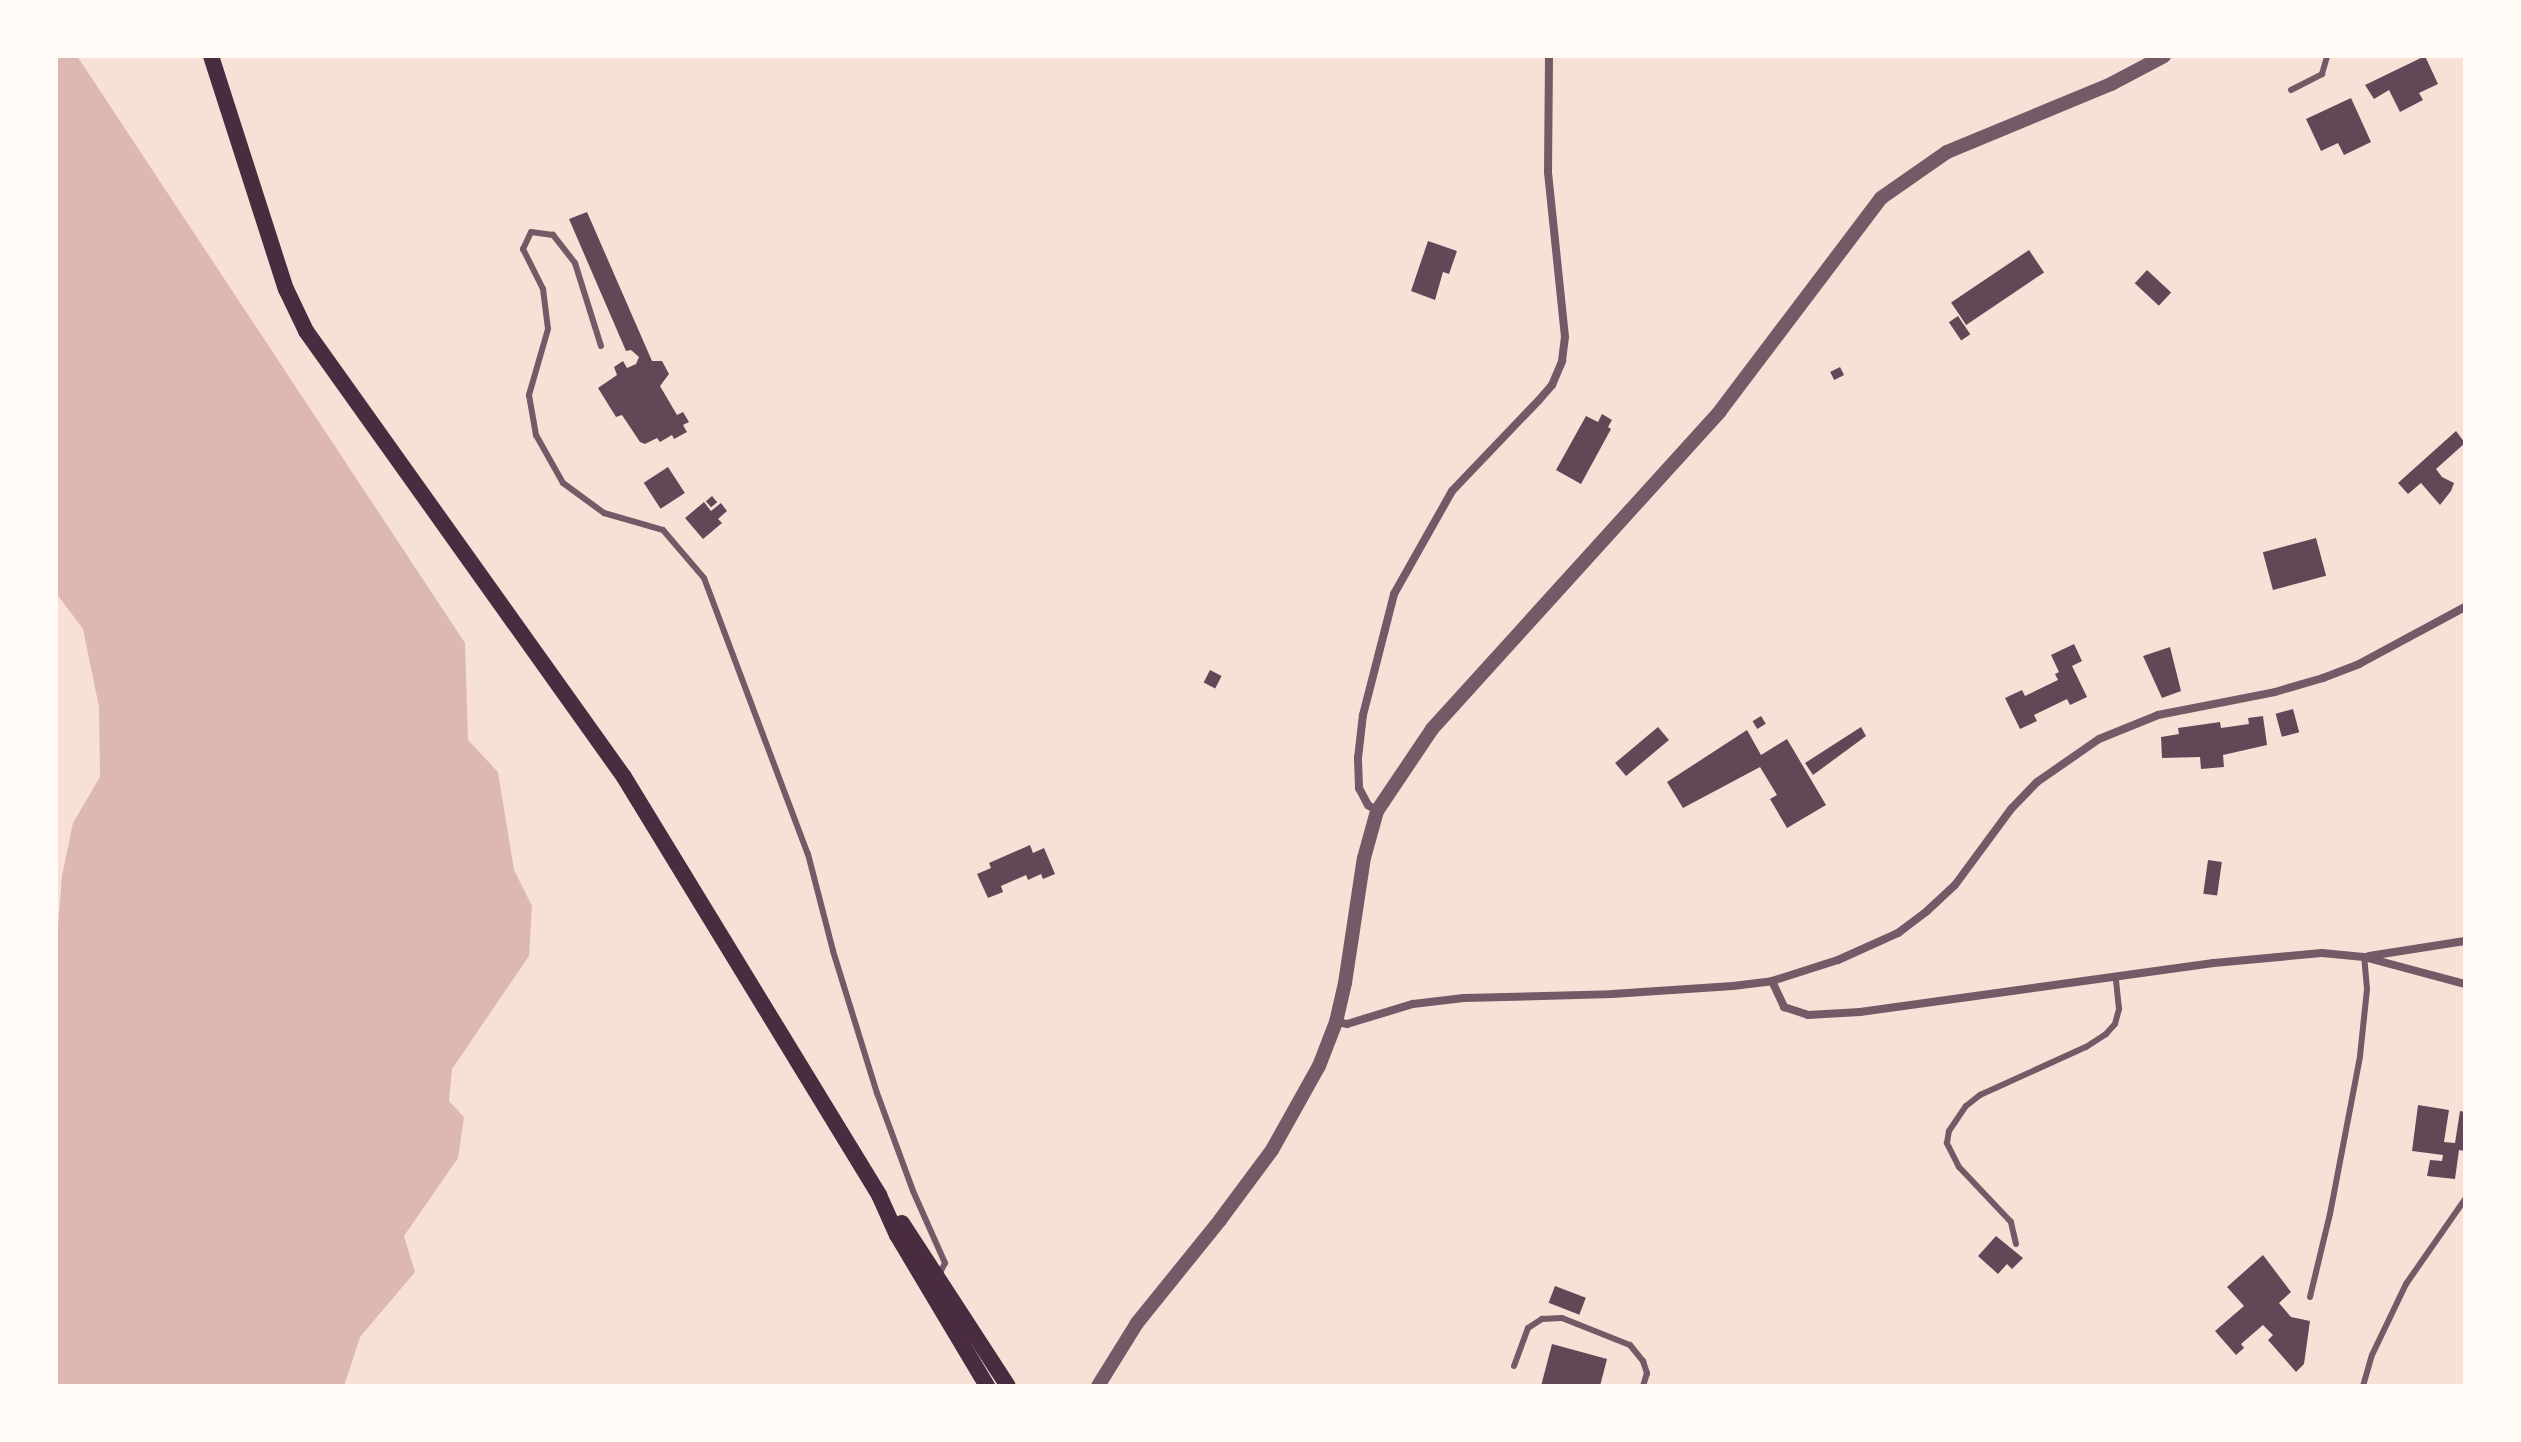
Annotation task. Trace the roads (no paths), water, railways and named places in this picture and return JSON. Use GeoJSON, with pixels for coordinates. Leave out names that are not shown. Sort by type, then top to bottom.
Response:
{"type":"FeatureCollection","features":[{"type":"Feature","properties":{"kind":"main road"},"geometry":{"type":"LineString","coordinates":[[211,56],[286,289],[306,331],[624,777],[932,1280],[1008,1386]]}},
{"type":"Feature","properties":{"kind":"main road"},"geometry":{"type":"LineString","coordinates":[[932,1280],[987,1386]]}},
{"type":"Feature","properties":{"kind":"street"},"geometry":{"type":"LineString","coordinates":[[1377,811],[1368,805],[1359,788],[1358,758],[1363,715],[1394,594],[1452,491],[1552,385],[1562,361],[1565,337],[1548,172],[1549,56]]}},
{"type":"Feature","properties":{"kind":"street"},"geometry":{"type":"LineString","coordinates":[[1098,1386],[1137,1323],[1272,1150],[1319,1066],[1336,1022],[1364,858],[1377,811],[1432,729],[1720,411],[1881,198],[1947,152],[2098,90],[2164,56]]}},
{"type":"Feature","properties":{"kind":"street"},"geometry":{"type":"LineString","coordinates":[[1336,1022],[1347,1024],[1413,1004],[1464,998],[1612,994],[1772,981],[1838,960],[1898,933],[1918,919],[1955,885],[2011,809],[2037,782],[2099,739],[2158,715],[2275,692],[2323,678],[2359,664],[2465,607]]}},
{"type":"Feature","properties":{"kind":"street"},"geometry":{"type":"LineString","coordinates":[[1772,981],[1784,1007],[1808,1015],[2116,978],[2214,963],[2298,955],[2364,957],[2465,941]]}},
{"type":"Feature","properties":{"kind":"street"},"geometry":{"type":"LineString","coordinates":[[2364,957],[2465,984]]}},
{"type":"Feature","properties":{"kind":"lane"},"geometry":{"type":"LineString","coordinates":[[2291,90],[2322,74],[2328,63],[2327,56]]}},
{"type":"Feature","properties":{"kind":"lane"},"geometry":{"type":"LineString","coordinates":[[601,346],[575,263],[553,235],[531,232],[523,249],[543,289],[548,329],[529,395],[536,435],[563,483],[604,513],[663,530],[704,578],[808,854],[877,1093],[913,1191],[945,1263],[932,1280]]}},
{"type":"Feature","properties":{"kind":"lane"},"geometry":{"type":"LineString","coordinates":[[2310,1297],[2330,1214],[2360,1056],[2367,989],[2364,957]]}},
{"type":"Feature","properties":{"kind":"lane"},"geometry":{"type":"LineString","coordinates":[[2016,1244],[2011,1222],[1959,1167],[1947,1143],[1949,1131],[1966,1106],[1980,1095],[2086,1047],[2106,1034],[2115,1024],[2119,1009],[2116,978]]}},
{"type":"Feature","properties":{"kind":"lane"},"geometry":{"type":"LineString","coordinates":[[2363,1386],[2372,1355],[2406,1284],[2465,1199]]}},
{"type":"Feature","properties":{"kind":"lane"},"geometry":{"type":"LineString","coordinates":[[1514,1366],[1528,1328],[1542,1319],[1562,1318],[1630,1345],[1643,1361],[1647,1373],[1643,1386]]}}]}
